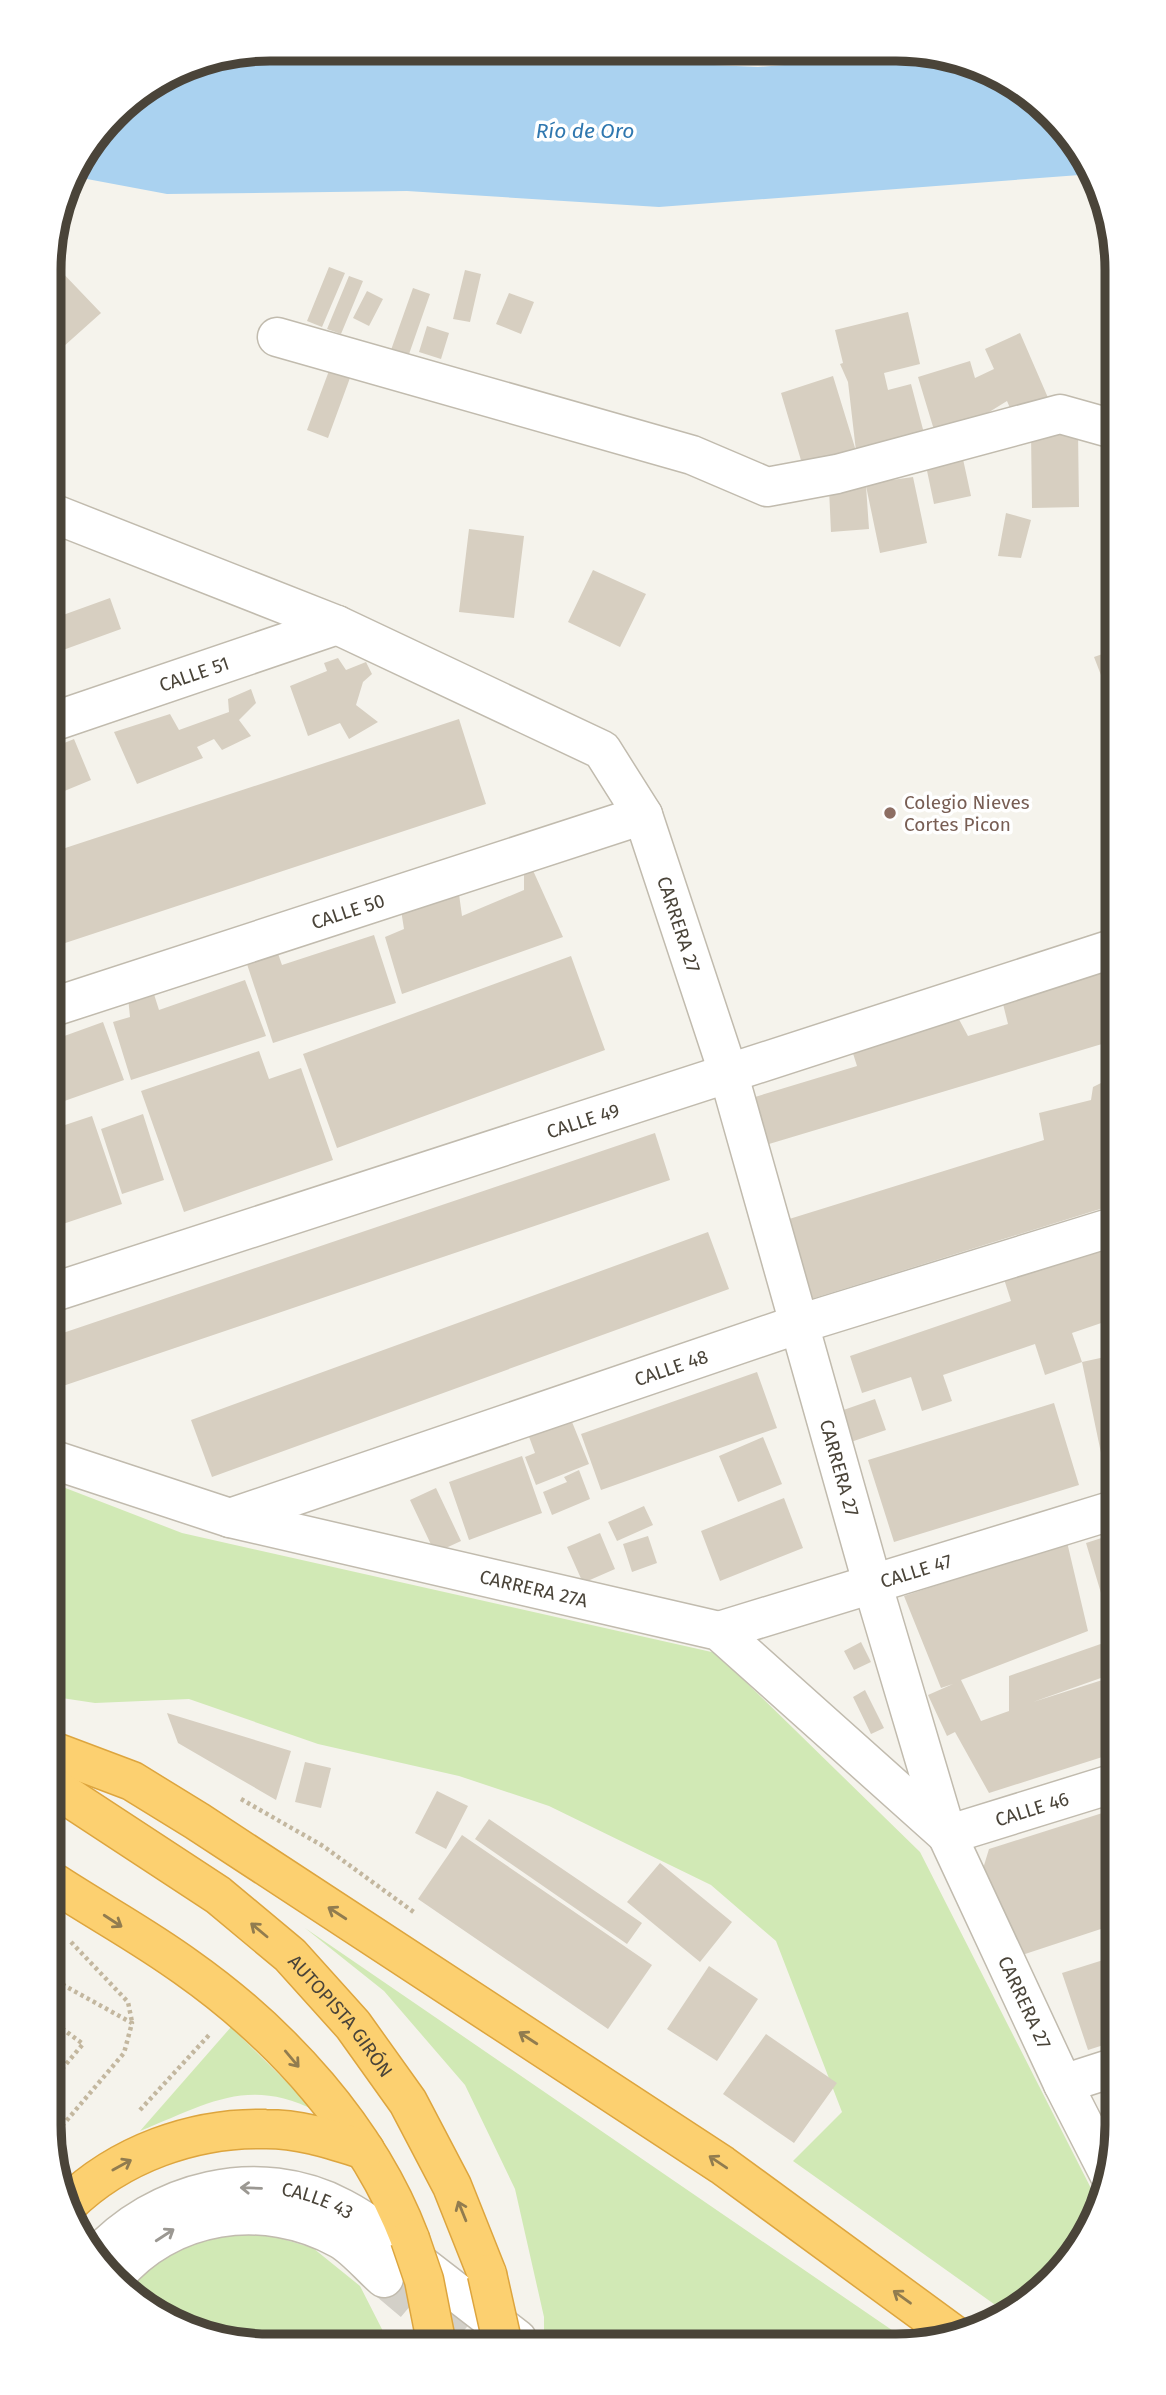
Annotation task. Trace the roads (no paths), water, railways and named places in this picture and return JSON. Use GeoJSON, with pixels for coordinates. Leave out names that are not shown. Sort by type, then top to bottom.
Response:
{"type":"FeatureCollection","features":[{"type":"Feature","properties":{"kind":"highway"},"geometry":{"type":"LineString","coordinates":[[61,1754],[132,1782],[197,1821],[722,2165],[945,2328]]}},
{"type":"Feature","properties":{"kind":"highway","name":"AUTOPISTA GIRÓN"},"geometry":{"type":"LineString","coordinates":[[61,1792],[218,1895],[290,1955],[353,2025],[408,2102],[452,2186],[487,2274],[501,2334]]}},
{"type":"Feature","properties":{"kind":"highway"},"geometry":{"type":"LineString","coordinates":[[61,1887],[184,1965],[237,2005],[285,2050],[365,2150],[394,2199],[424,2280],[435,2334]]}},
{"type":"Feature","properties":{"kind":"highway"},"geometry":{"type":"LineString","coordinates":[[75,2199],[120,2164],[167,2143],[216,2131],[267,2129],[317,2135],[365,2150]]}},
{"type":"Feature","properties":{"kind":"street"},"geometry":{"type":"LineString","coordinates":[[277,337],[692,455],[767,487],[837,474],[1060,414],[1105,427]]}},
{"type":"Feature","properties":{"kind":"street"},"geometry":{"type":"LineString","coordinates":[[62,517],[337,625]]}},
{"type":"Feature","properties":{"kind":"street","name":"CALLE 51"},"geometry":{"type":"LineString","coordinates":[[62,719],[337,625]]}},
{"type":"Feature","properties":{"kind":"street","name":"CARRERA 27"},"geometry":{"type":"LineString","coordinates":[[337,625],[603,750],[643,816],[728,1072],[873,1586],[947,1835],[1063,2084],[1102,2160]]}},
{"type":"Feature","properties":{"kind":"street","name":"CALLE 50"},"geometry":{"type":"LineString","coordinates":[[62,1004],[643,816]]}},
{"type":"Feature","properties":{"kind":"street","name":"CALLE 49"},"geometry":{"type":"LineString","coordinates":[[61,1290],[1105,951]]}},
{"type":"Feature","properties":{"kind":"street","name":"CALLE 48"},"geometry":{"type":"LineString","coordinates":[[230,1518],[799,1324],[1104,1230]]}},
{"type":"Feature","properties":{"kind":"street","name":"CARRERA 27A"},"geometry":{"type":"LineString","coordinates":[[61,1462],[230,1518],[719,1631],[947,1835]]}},
{"type":"Feature","properties":{"kind":"street","name":"CALLE 47"},"geometry":{"type":"LineString","coordinates":[[719,1631],[1104,1513]]}},
{"type":"Feature","properties":{"kind":"street","name":"CALLE 46"},"geometry":{"type":"LineString","coordinates":[[947,1835],[1104,1786]]}},
{"type":"Feature","properties":{"kind":"street"},"geometry":{"type":"LineString","coordinates":[[1063,2084],[1104,2071]]}},
{"type":"Feature","properties":{"kind":"street","name":"CALLE 43"},"geometry":{"type":"LineString","coordinates":[[102,2249],[113,2237],[153,2210],[199,2192],[247,2186],[296,2191],[341,2207],[382,2234],[511,2334]]}},
{"type":"Feature","properties":{"kind":"street","name":"CALLE 43"},"geometry":{"type":"LineString","coordinates":[[120,2270],[130,2258],[177,2228],[233,2214],[289,2218],[300,2222],[341,2240],[384,2278]]}},
{"type":"Feature","properties":{"kind":"water","name":"Río de Oro"},"geometry":{"type":"Polygon","coordinates":[[[635,61],[758,67],[834,61],[896,61],[937,65],[963,72],[1012,96],[1053,132],[1081,175],[659,207],[407,191],[167,194],[83,178],[96,154],[113,132],[154,96],[190,77],[216,68],[256,62],[635,61]]]}},
{"type":"Feature","properties":{"kind":"tunnel"},"geometry":{"type":"LineString","coordinates":[[384,2278],[451,2334]]}},
{"type":"Feature","properties":{"kind":"place","name":"Colegio Nieves Cortes Picon"},"geometry":{"type":"Point","coordinates":[890,813]}}]}
